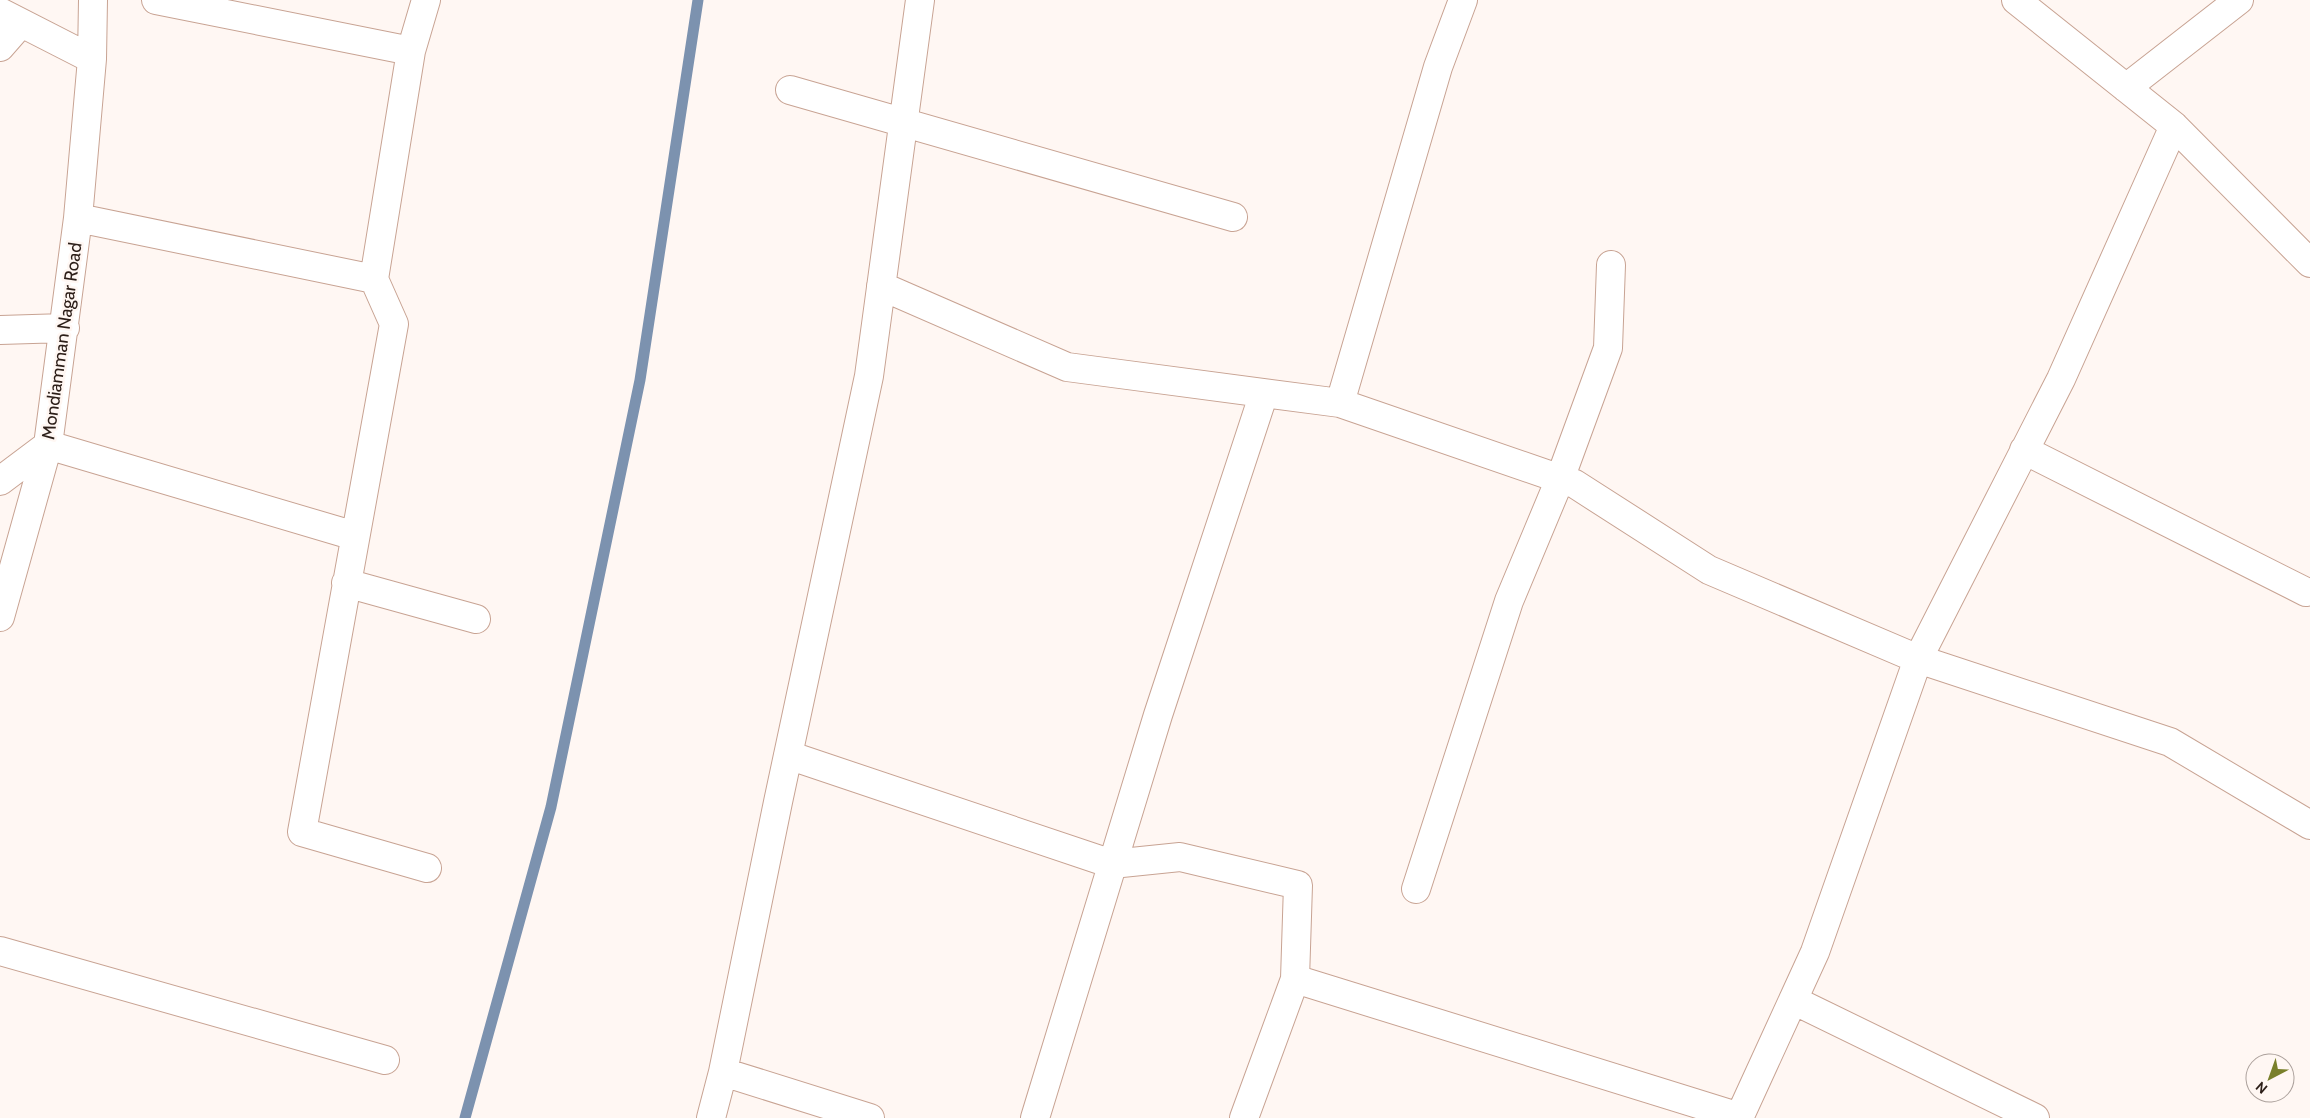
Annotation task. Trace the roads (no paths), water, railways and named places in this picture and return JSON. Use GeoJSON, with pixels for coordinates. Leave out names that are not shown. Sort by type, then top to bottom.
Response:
{"type":"FeatureCollection","features":[{"type":"Feature","properties":{"kind":"street","name":"Mondiamman Nagar Road"},"geometry":{"type":"LineString","coordinates":[[0,617],[48,445],[66,328],[92,59],[93,0]]}},
{"type":"Feature","properties":{"kind":"street"},"geometry":{"type":"LineString","coordinates":[[156,0],[411,50]]}},
{"type":"Feature","properties":{"kind":"street"},"geometry":{"type":"LineString","coordinates":[[426,0],[411,50],[374,279],[394,324],[302,832],[427,868]]}},
{"type":"Feature","properties":{"kind":"street"},"geometry":{"type":"LineString","coordinates":[[711,1118],[724,1072],[788,755],[869,376],[920,0]]}},
{"type":"Feature","properties":{"kind":"street"},"geometry":{"type":"LineString","coordinates":[[1340,403],[1438,67],[1463,0]]}},
{"type":"Feature","properties":{"kind":"street"},"geometry":{"type":"LineString","coordinates":[[2016,0],[2174,126],[2310,263]]}},
{"type":"Feature","properties":{"kind":"street"},"geometry":{"type":"LineString","coordinates":[[2126,88],[2239,0]]}},
{"type":"Feature","properties":{"kind":"street"},"geometry":{"type":"LineString","coordinates":[[0,47],[11,18],[92,59]]}},
{"type":"Feature","properties":{"kind":"street"},"geometry":{"type":"LineString","coordinates":[[790,90],[904,121],[1233,217]]}},
{"type":"Feature","properties":{"kind":"street"},"geometry":{"type":"LineString","coordinates":[[1295,979],[1740,1117],[1815,952],[1918,659],[2061,379],[2174,126]]}},
{"type":"Feature","properties":{"kind":"street"},"geometry":{"type":"LineString","coordinates":[[78,218],[374,279]]}},
{"type":"Feature","properties":{"kind":"street"},"geometry":{"type":"LineString","coordinates":[[1416,889],[1509,600],[1560,479],[1608,348],[1611,265]]}},
{"type":"Feature","properties":{"kind":"street"},"geometry":{"type":"LineString","coordinates":[[881,286],[1066,367],[1340,403],[1575,484],[1709,570],[1918,659],[2170,742],[2310,825]]}},
{"type":"Feature","properties":{"kind":"street"},"geometry":{"type":"LineString","coordinates":[[0,330],[66,328]]}},
{"type":"Feature","properties":{"kind":"street"},"geometry":{"type":"LineString","coordinates":[[1035,1118],[1158,715],[1264,393]]}},
{"type":"Feature","properties":{"kind":"street"},"geometry":{"type":"LineString","coordinates":[[0,481],[48,445],[355,536]]}},
{"type":"Feature","properties":{"kind":"street"},"geometry":{"type":"LineString","coordinates":[[2024,450],[2306,592]]}},
{"type":"Feature","properties":{"kind":"street"},"geometry":{"type":"LineString","coordinates":[[346,583],[476,619]]}},
{"type":"Feature","properties":{"kind":"street"},"geometry":{"type":"LineString","coordinates":[[788,755],[1112,864],[1180,858],[1298,885],[1295,979],[1244,1118]]}},
{"type":"Feature","properties":{"kind":"street"},"geometry":{"type":"LineString","coordinates":[[0,951],[385,1060]]}},
{"type":"Feature","properties":{"kind":"street"},"geometry":{"type":"LineString","coordinates":[[1793,1000],[2035,1118]]}},
{"type":"Feature","properties":{"kind":"street"},"geometry":{"type":"LineString","coordinates":[[724,1072],[870,1118]]}},
{"type":"Feature","properties":{"kind":"waterway"},"geometry":{"type":"LineString","coordinates":[[465,1118],[551,807],[640,380],[698,0]]}}]}
